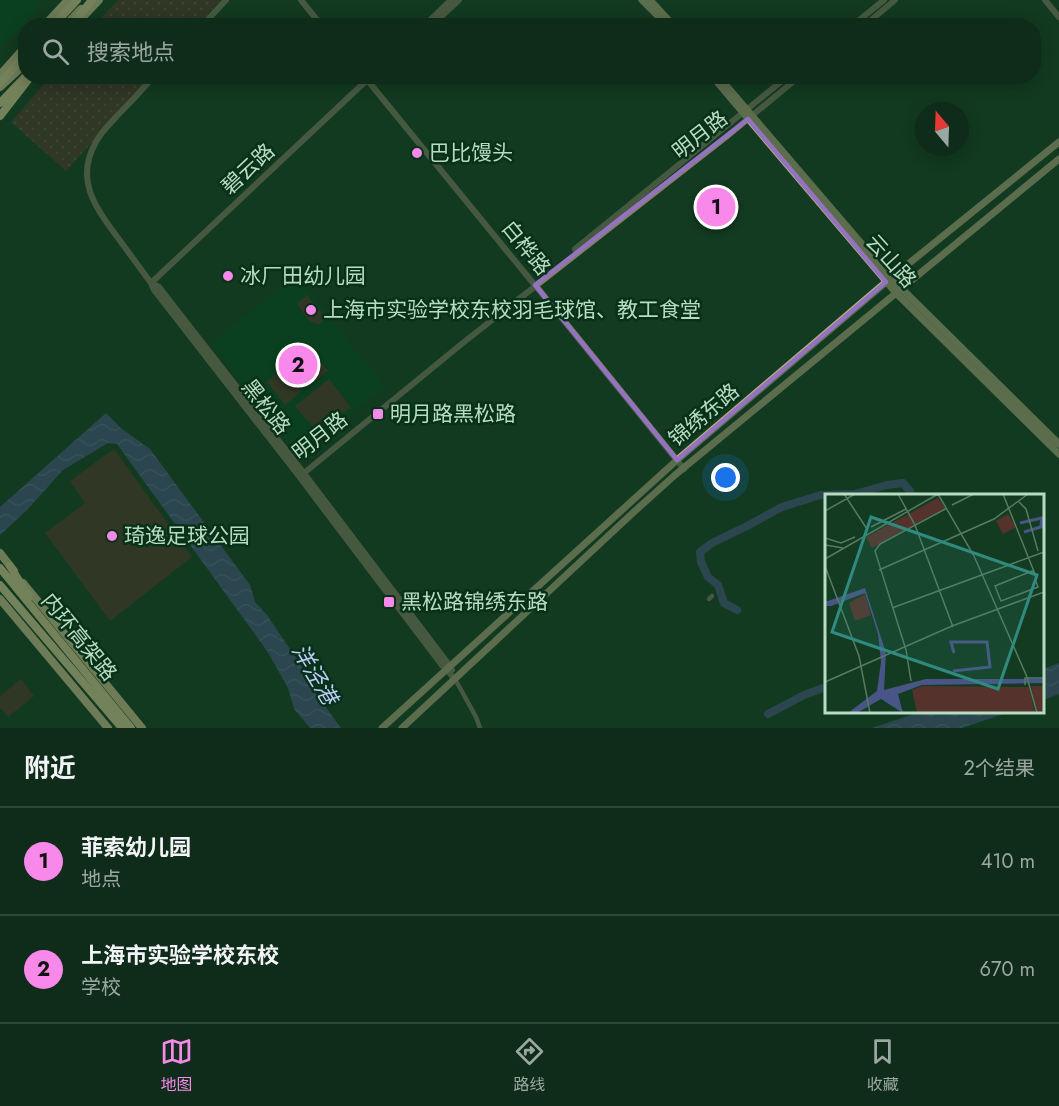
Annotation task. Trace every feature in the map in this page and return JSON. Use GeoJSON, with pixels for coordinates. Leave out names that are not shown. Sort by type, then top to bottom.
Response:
{"type":"FeatureCollection","features":[{"type":"Feature","properties":{"kind":"highway"},"geometry":{"type":"LineString","coordinates":[[63,18],[77,0]]}},
{"type":"Feature","properties":{"kind":"highway"},"geometry":{"type":"LineString","coordinates":[[79,18],[92,0]]}},
{"type":"Feature","properties":{"kind":"highway"},"geometry":{"type":"LineString","coordinates":[[0,85],[18,64]]}},
{"type":"Feature","properties":{"kind":"highway"},"geometry":{"type":"LineString","coordinates":[[0,103],[20,84]]}},
{"type":"Feature","properties":{"kind":"highway"},"geometry":{"type":"LineString","coordinates":[[0,117],[23,84]]}},
{"type":"Feature","properties":{"kind":"highway"},"geometry":{"type":"LineString","coordinates":[[10,566],[46,624]]}},
{"type":"Feature","properties":{"kind":"highway","name":"内环高架路"},"geometry":{"type":"LineString","coordinates":[[3,571],[46,624],[122,728]]}},
{"type":"Feature","properties":{"kind":"highway","name":"内环高架路"},"geometry":{"type":"LineString","coordinates":[[0,585],[131,728]]}},
{"type":"Feature","properties":{"kind":"main road"},"geometry":{"type":"LineString","coordinates":[[51,18],[68,0]]}},
{"type":"Feature","properties":{"kind":"main road"},"geometry":{"type":"LineString","coordinates":[[66,18],[92,0]]}},
{"type":"Feature","properties":{"kind":"main road"},"geometry":{"type":"LineString","coordinates":[[81,18],[99,0]]}},
{"type":"Feature","properties":{"kind":"main road"},"geometry":{"type":"LineString","coordinates":[[642,0],[660,18]]}},
{"type":"Feature","properties":{"kind":"main road"},"geometry":{"type":"LineString","coordinates":[[650,0],[667,18]]}},
{"type":"Feature","properties":{"kind":"main road"},"geometry":{"type":"LineString","coordinates":[[1,72],[18,54]]}},
{"type":"Feature","properties":{"kind":"main road"},"geometry":{"type":"LineString","coordinates":[[0,85],[18,70]]}},
{"type":"Feature","properties":{"kind":"main road","name":"云山路"},"geometry":{"type":"LineString","coordinates":[[720,84],[748,114]]}},
{"type":"Feature","properties":{"kind":"main road","name":"云山路"},"geometry":{"type":"LineString","coordinates":[[724,84],[888,280],[1059,454]]}},
{"type":"Feature","properties":{"kind":"main road","name":"锦绣东路"},"geometry":{"type":"LineString","coordinates":[[382,728],[677,460],[888,280],[1059,142]]}},
{"type":"Feature","properties":{"kind":"main road","name":"锦绣东路"},"geometry":{"type":"LineString","coordinates":[[402,728],[457,682],[636,510],[1059,159]]}},
{"type":"Feature","properties":{"kind":"main road","name":"云山路"},"geometry":{"type":"LineString","coordinates":[[898,291],[1059,444]]}},
{"type":"Feature","properties":{"kind":"main road"},"geometry":{"type":"LineString","coordinates":[[0,553],[142,728]]}},
{"type":"Feature","properties":{"kind":"main road"},"geometry":{"type":"LineString","coordinates":[[0,599],[108,728]]}},
{"type":"Feature","properties":{"kind":"street"},"geometry":{"type":"LineString","coordinates":[[209,18],[226,0]]}},
{"type":"Feature","properties":{"kind":"street"},"geometry":{"type":"LineString","coordinates":[[302,0],[316,18]]}},
{"type":"Feature","properties":{"kind":"street"},"geometry":{"type":"LineString","coordinates":[[432,18],[451,0]]}},
{"type":"Feature","properties":{"kind":"street"},"geometry":{"type":"LineString","coordinates":[[440,18],[459,0]]}},
{"type":"Feature","properties":{"kind":"street"},"geometry":{"type":"LineString","coordinates":[[862,18],[884,0]]}},
{"type":"Feature","properties":{"kind":"street"},"geometry":{"type":"LineString","coordinates":[[874,18],[895,0]]}},
{"type":"Feature","properties":{"kind":"street"},"geometry":{"type":"LineString","coordinates":[[1045,0],[1059,17]]}},
{"type":"Feature","properties":{"kind":"street","name":"黑松路"},"geometry":{"type":"LineString","coordinates":[[147,84],[100,136],[90,154],[87,182],[97,210],[154,290],[301,473],[448,668]]}},
{"type":"Feature","properties":{"kind":"street","name":"碧云路"},"geometry":{"type":"LineString","coordinates":[[151,283],[361,84]]}},
{"type":"Feature","properties":{"kind":"street","name":"白桦路"},"geometry":{"type":"LineString","coordinates":[[372,84],[684,469]]}},
{"type":"Feature","properties":{"kind":"street","name":"明月路"},"geometry":{"type":"LineString","coordinates":[[748,114],[780,84]]}},
{"type":"Feature","properties":{"kind":"street","name":"明月路"},"geometry":{"type":"LineString","coordinates":[[301,473],[462,338],[789,84]]}},
{"type":"Feature","properties":{"kind":"street"},"geometry":{"type":"LineString","coordinates":[[448,668],[480,728]]}},
{"type":"Feature","properties":{"kind":"highlighted area"},"geometry":{"type":"Polygon","coordinates":[[[748,119],[886,282],[677,460],[535,285],[748,119]]]}},
{"type":"Feature","properties":{"kind":"shaded area"},"geometry":{"type":"Polygon","coordinates":[[[0,0],[35,0],[41,5],[29,18],[18,18],[18,29],[0,48],[0,0]]]}},
{"type":"Feature","properties":{"kind":"shaded area"},"geometry":{"type":"Polygon","coordinates":[[[118,0],[221,0],[204,18],[101,18],[118,0]]]}},
{"type":"Feature","properties":{"kind":"shaded area"},"geometry":{"type":"Polygon","coordinates":[[[44,84],[146,84],[66,171],[11,122],[44,84]]]}},
{"type":"Feature","properties":{"kind":"shaded area"},"geometry":{"type":"Polygon","coordinates":[[[296,275],[385,387],[303,451],[291,446],[211,343],[296,275]]]}},
{"type":"Feature","properties":{"kind":"shaded area","name":"上海市实验学校东校羽毛球馆、教工食堂"},"geometry":{"type":"Polygon","coordinates":[[[307,295],[325,317],[320,324],[309,320],[297,304],[307,295]]]}},
{"type":"Feature","properties":{"kind":"shaded area"},"geometry":{"type":"Polygon","coordinates":[[[315,356],[328,371],[306,388],[294,373],[315,356]]]}},
{"type":"Feature","properties":{"kind":"shaded area"},"geometry":{"type":"Polygon","coordinates":[[[284,368],[302,391],[285,405],[267,382],[284,368]]]}},
{"type":"Feature","properties":{"kind":"shaded area"},"geometry":{"type":"Polygon","coordinates":[[[329,379],[351,407],[318,433],[295,406],[329,379]]]}},
{"type":"Feature","properties":{"kind":"shaded area","name":"琦逸足球公园"},"geometry":{"type":"Polygon","coordinates":[[[114,449],[192,557],[110,621],[45,533],[85,503],[70,481],[114,449]]]}},
{"type":"Feature","properties":{"kind":"shaded area"},"geometry":{"type":"Polygon","coordinates":[[[21,679],[34,696],[8,717],[0,708],[0,696],[21,679]]]}},
{"type":"Feature","properties":{"kind":"water"},"geometry":{"type":"Polygon","coordinates":[[[106,413],[122,429],[150,449],[250,585],[255,602],[267,615],[302,667],[314,691],[341,728],[310,728],[294,709],[288,688],[267,651],[117,444],[108,443],[63,470],[27,510],[0,535],[0,507],[106,413]]]}},
{"type":"Feature","properties":{"kind":"water"},"geometry":{"type":"Polygon","coordinates":[[[1059,663],[1059,694],[1044,700],[1044,669],[1059,663]]]}},
{"type":"Feature","properties":{"kind":"water"},"geometry":{"type":"Polygon","coordinates":[[[917,713],[1006,713],[962,728],[872,728],[917,713]]]}},
{"type":"Feature","properties":{"kind":"waterway"},"geometry":{"type":"LineString","coordinates":[[855,494],[903,483],[911,494]]}},
{"type":"Feature","properties":{"kind":"waterway"},"geometry":{"type":"LineString","coordinates":[[737,610],[724,603],[718,585],[708,577],[701,562],[700,552],[712,543],[780,508],[825,495]]}},
{"type":"Feature","properties":{"kind":"waterway"},"geometry":{"type":"LineString","coordinates":[[768,714],[804,695],[825,687]]}},
{"type":"Feature","properties":{"kind":"place","name":"巴比馒头"},"geometry":{"type":"Point","coordinates":[417,153]}},
{"type":"Feature","properties":{"kind":"place","name":"菲索幼儿园"},"geometry":{"type":"Point","coordinates":[716,207]}},
{"type":"Feature","properties":{"kind":"place","name":"冰厂田幼儿园"},"geometry":{"type":"Point","coordinates":[228,276]}},
{"type":"Feature","properties":{"kind":"place","name":"上海市实验学校东校羽毛球馆、教工食堂"},"geometry":{"type":"Point","coordinates":[311,310]}},
{"type":"Feature","properties":{"kind":"place","name":"上海市实验学校东校"},"geometry":{"type":"Point","coordinates":[298,365]}},
{"type":"Feature","properties":{"kind":"place","name":"明月路黑松路"},"geometry":{"type":"Point","coordinates":[378,414]}},
{"type":"Feature","properties":{"kind":"place","name":"琦逸足球公园"},"geometry":{"type":"Point","coordinates":[112,536]}},
{"type":"Feature","properties":{"kind":"place","name":"黑松路锦绣东路"},"geometry":{"type":"Point","coordinates":[389,602]}},
{"type":"Feature","properties":{"kind":"water label","name":"洋泾港"},"geometry":{"type":"Point","coordinates":[315,674]}}]}
